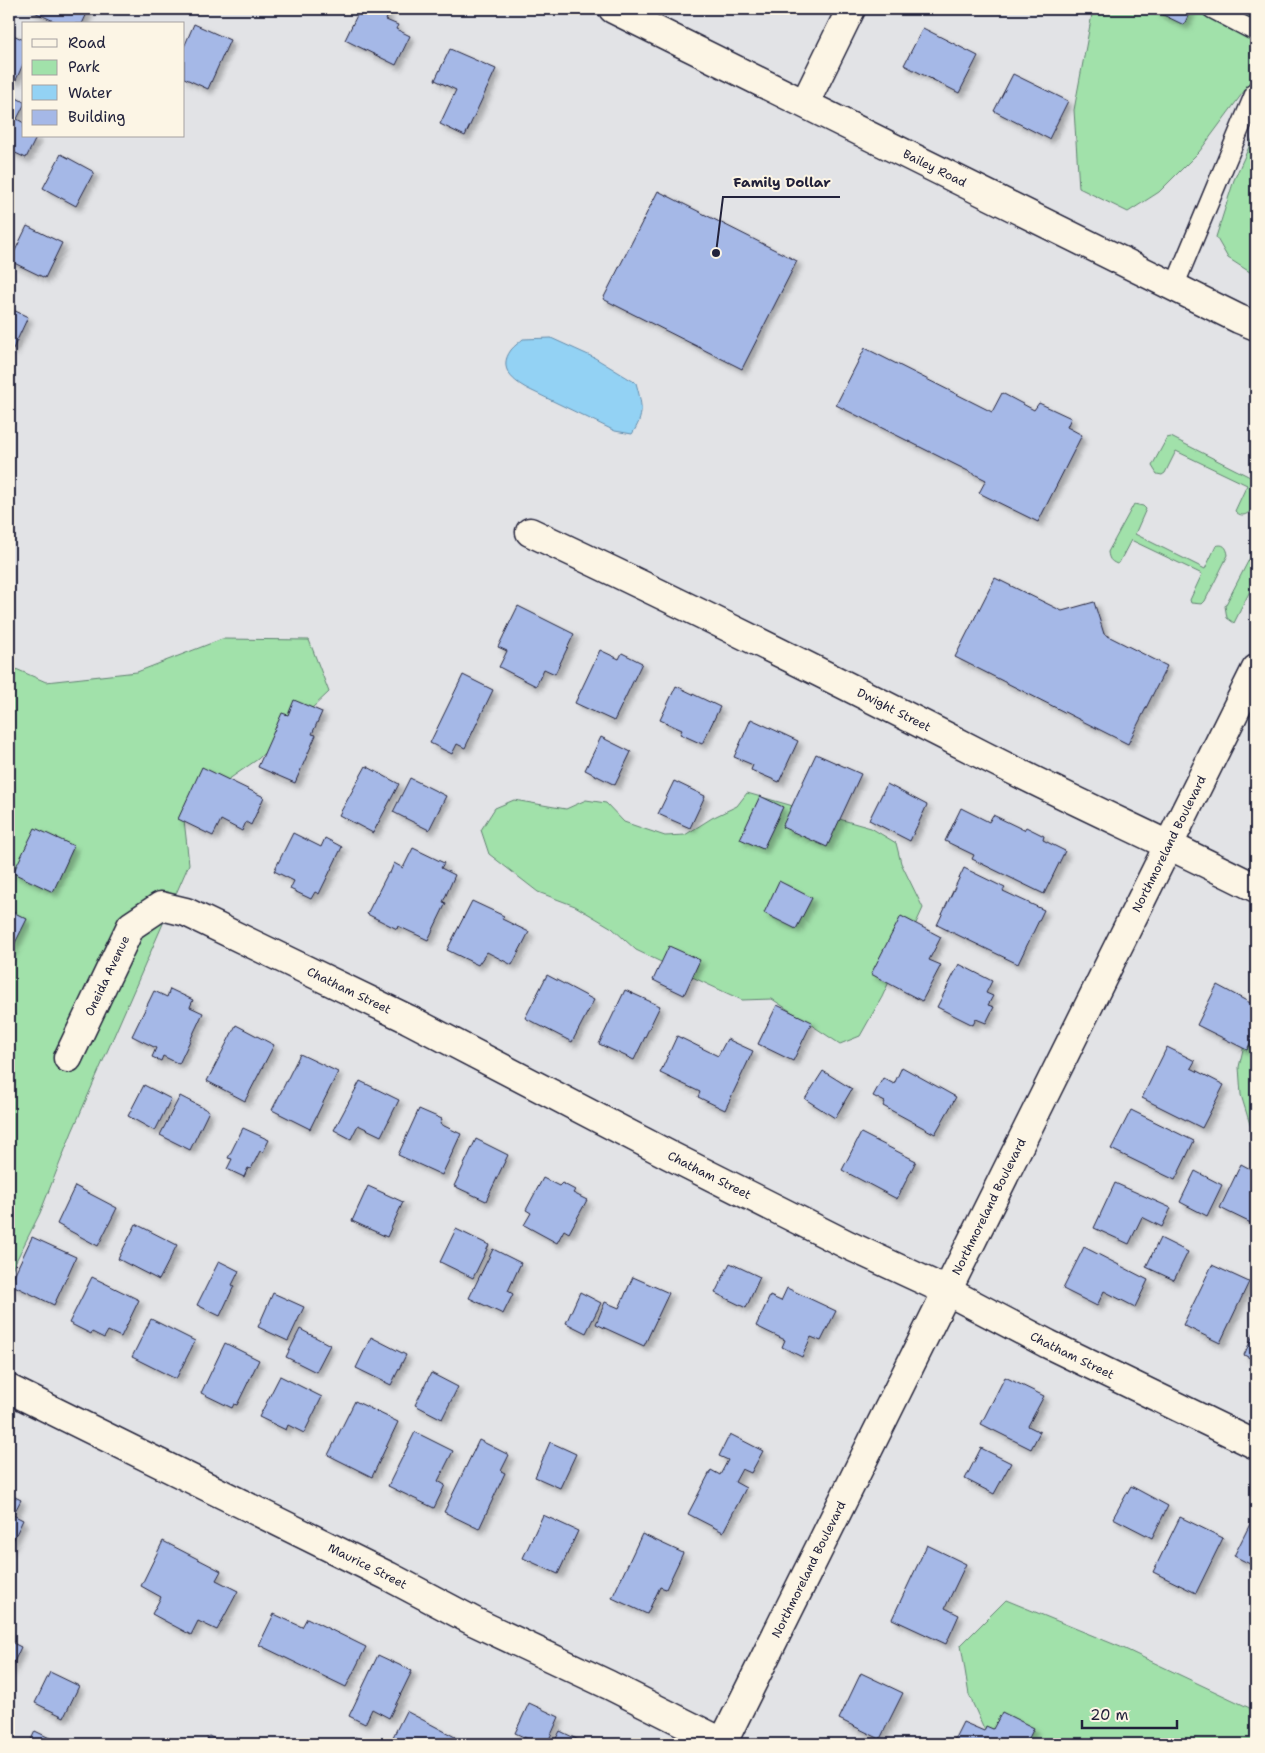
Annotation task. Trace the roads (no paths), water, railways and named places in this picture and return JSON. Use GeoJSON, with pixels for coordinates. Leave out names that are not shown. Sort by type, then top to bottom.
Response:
{"type":"FeatureCollection","features":[{"type":"Feature","properties":{"kind":"street","name":"Bailey Road"},"geometry":{"type":"LineString","coordinates":[[613,9],[1256,326]]}},
{"type":"Feature","properties":{"kind":"street"},"geometry":{"type":"LineString","coordinates":[[805,103],[851,9]]}},
{"type":"Feature","properties":{"kind":"street","name":"Dwight Street"},"geometry":{"type":"LineString","coordinates":[[530,532],[644,586],[976,752],[1169,844],[1256,888]]}},
{"type":"Feature","properties":{"kind":"street","name":"Northmoreland Boulevard"},"geometry":{"type":"LineString","coordinates":[[724,1744],[1256,668]]}},
{"type":"Feature","properties":{"kind":"street","name":"Chatham Street"},"geometry":{"type":"LineString","coordinates":[[161,906],[186,912],[408,1019],[669,1155],[848,1245],[1256,1445]]}},
{"type":"Feature","properties":{"kind":"street","name":"Oneida Avenue"},"geometry":{"type":"LineString","coordinates":[[68,1058],[131,926],[161,906]]}},
{"type":"Feature","properties":{"kind":"street","name":"Maurice Street"},"geometry":{"type":"LineString","coordinates":[[9,1389],[379,1572],[475,1622],[609,1685],[724,1744]]}},
{"type":"Feature","properties":{"kind":"lane"},"geometry":{"type":"LineString","coordinates":[[1212,9],[1256,32]]}},
{"type":"Feature","properties":{"kind":"lane"},"geometry":{"type":"LineString","coordinates":[[1174,287],[1256,90]]}},
{"type":"Feature","properties":{"kind":"water"},"geometry":{"type":"Polygon","coordinates":[[[551,338],[595,358],[636,383],[640,398],[641,415],[632,434],[615,431],[530,390],[513,379],[509,374],[506,363],[511,350],[523,339],[551,338]]]}},
{"type":"Feature","properties":{"kind":"place","name":"Family Dollar"},"geometry":{"type":"Point","coordinates":[716,253]}}]}
